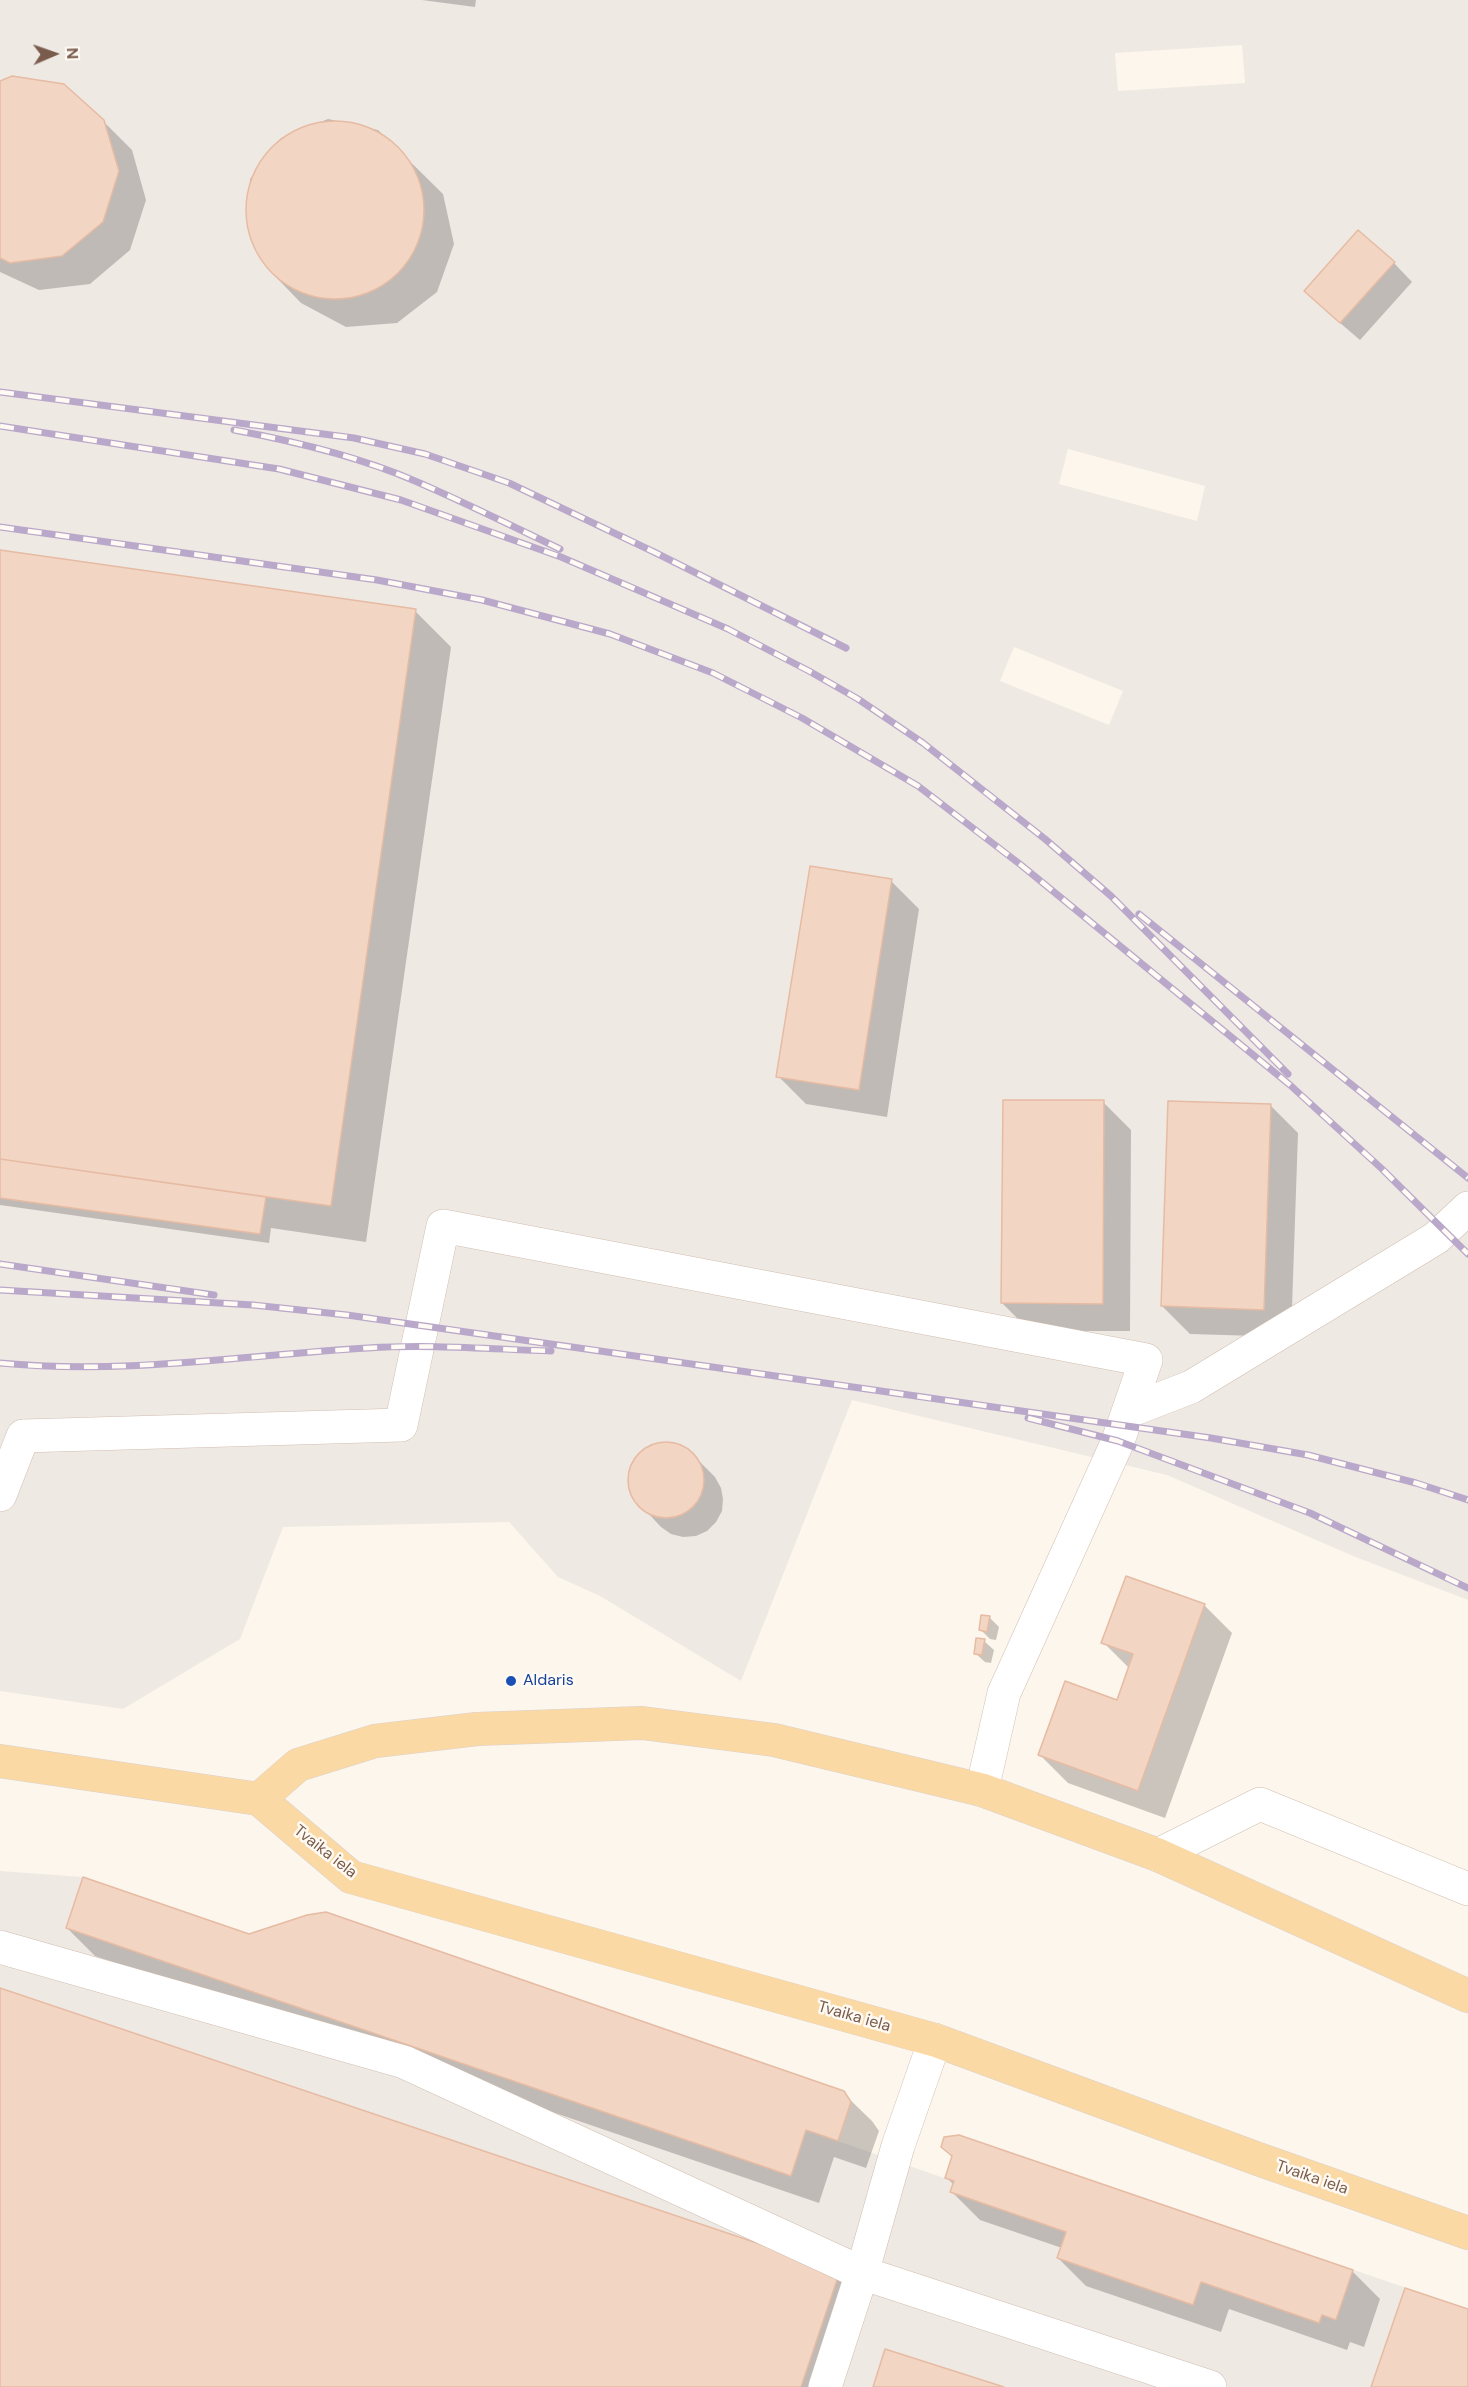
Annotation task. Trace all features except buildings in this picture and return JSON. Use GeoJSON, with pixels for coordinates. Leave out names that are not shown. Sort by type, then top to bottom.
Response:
{"type":"FeatureCollection","features":[{"type":"Feature","properties":{"kind":"main road"},"geometry":{"type":"LineString","coordinates":[[0,1761],[259,1799],[298,1765],[375,1741],[477,1729],[642,1723],[774,1740],[982,1790],[1158,1855],[1468,1996]]}},
{"type":"Feature","properties":{"kind":"main road","name":"Tvaika iela"},"geometry":{"type":"LineString","coordinates":[[259,1799],[351,1877],[935,2040],[1258,2159],[1465,2231]]}},
{"type":"Feature","properties":{"kind":"lane"},"geometry":{"type":"LineString","coordinates":[[1129,1411],[1191,1387],[1436,1238],[1468,1208]]}},
{"type":"Feature","properties":{"kind":"lane"},"geometry":{"type":"LineString","coordinates":[[0,1495],[23,1436],[402,1425],[443,1226],[1146,1360],[1118,1442],[1004,1693],[982,1790]]}},
{"type":"Feature","properties":{"kind":"lane"},"geometry":{"type":"LineString","coordinates":[[1158,1855],[1260,1804],[1468,1889]]}},
{"type":"Feature","properties":{"kind":"lane"},"geometry":{"type":"LineString","coordinates":[[0,1947],[404,2062],[862,2273],[1210,2387]]}},
{"type":"Feature","properties":{"kind":"lane"},"geometry":{"type":"LineString","coordinates":[[825,2387],[862,2273],[898,2146],[935,2040]]}},
{"type":"Feature","properties":{"kind":"shaded area"},"geometry":{"type":"Polygon","coordinates":[[[0,0],[1468,0],[1468,1600],[1353,1556],[1167,1475],[852,1400],[741,1681],[600,1596],[558,1577],[509,1522],[283,1527],[240,1639],[123,1709],[0,1691],[0,0]],[[1242,45],[1115,53],[1118,91],[1245,83],[1242,45]],[[1068,449],[1059,484],[1197,521],[1205,486],[1068,449]],[[1014,647],[1000,681],[1109,725],[1123,691],[1014,647]]]}},
{"type":"Feature","properties":{"kind":"shaded area"},"geometry":{"type":"Polygon","coordinates":[[[0,1871],[83,1877],[249,1934],[326,1912],[844,2091],[851,2102],[838,2141],[944,2178],[952,2156],[941,2147],[944,2137],[959,2135],[1468,2309],[1468,2387],[0,2387],[0,1871]]]}},
{"type":"Feature","properties":{"kind":"railway"},"geometry":{"type":"LineString","coordinates":[[0,392],[354,438],[425,454],[509,483],[846,648]]}},
{"type":"Feature","properties":{"kind":"railway"},"geometry":{"type":"LineString","coordinates":[[0,426],[279,469],[401,500],[561,557],[728,629],[858,699],[923,743],[1045,839],[1111,896],[1288,1074]]}},
{"type":"Feature","properties":{"kind":"railway"},"geometry":{"type":"LineString","coordinates":[[234,430],[326,451],[394,472],[560,549]]}},
{"type":"Feature","properties":{"kind":"railway"},"geometry":{"type":"LineString","coordinates":[[0,527],[377,580],[482,600],[610,634],[713,673],[802,718],[918,786],[1021,865],[1290,1085],[1381,1168],[1468,1254]]}},
{"type":"Feature","properties":{"kind":"railway"},"geometry":{"type":"LineString","coordinates":[[1139,914],[1468,1178]]}},
{"type":"Feature","properties":{"kind":"railway"},"geometry":{"type":"LineString","coordinates":[[0,1264],[214,1295]]}},
{"type":"Feature","properties":{"kind":"railway"},"geometry":{"type":"LineString","coordinates":[[0,1290],[253,1305],[347,1315],[1211,1438],[1308,1455],[1416,1483],[1468,1500]]}},
{"type":"Feature","properties":{"kind":"railway"},"geometry":{"type":"LineString","coordinates":[[0,1363],[93,1367],[184,1363],[391,1347],[551,1351]]}},
{"type":"Feature","properties":{"kind":"railway"},"geometry":{"type":"LineString","coordinates":[[1028,1418],[1118,1441],[1310,1513],[1468,1588]]}},
{"type":"Feature","properties":{"kind":"place","name":"Aldaris"},"geometry":{"type":"Point","coordinates":[511,1681]}}]}
